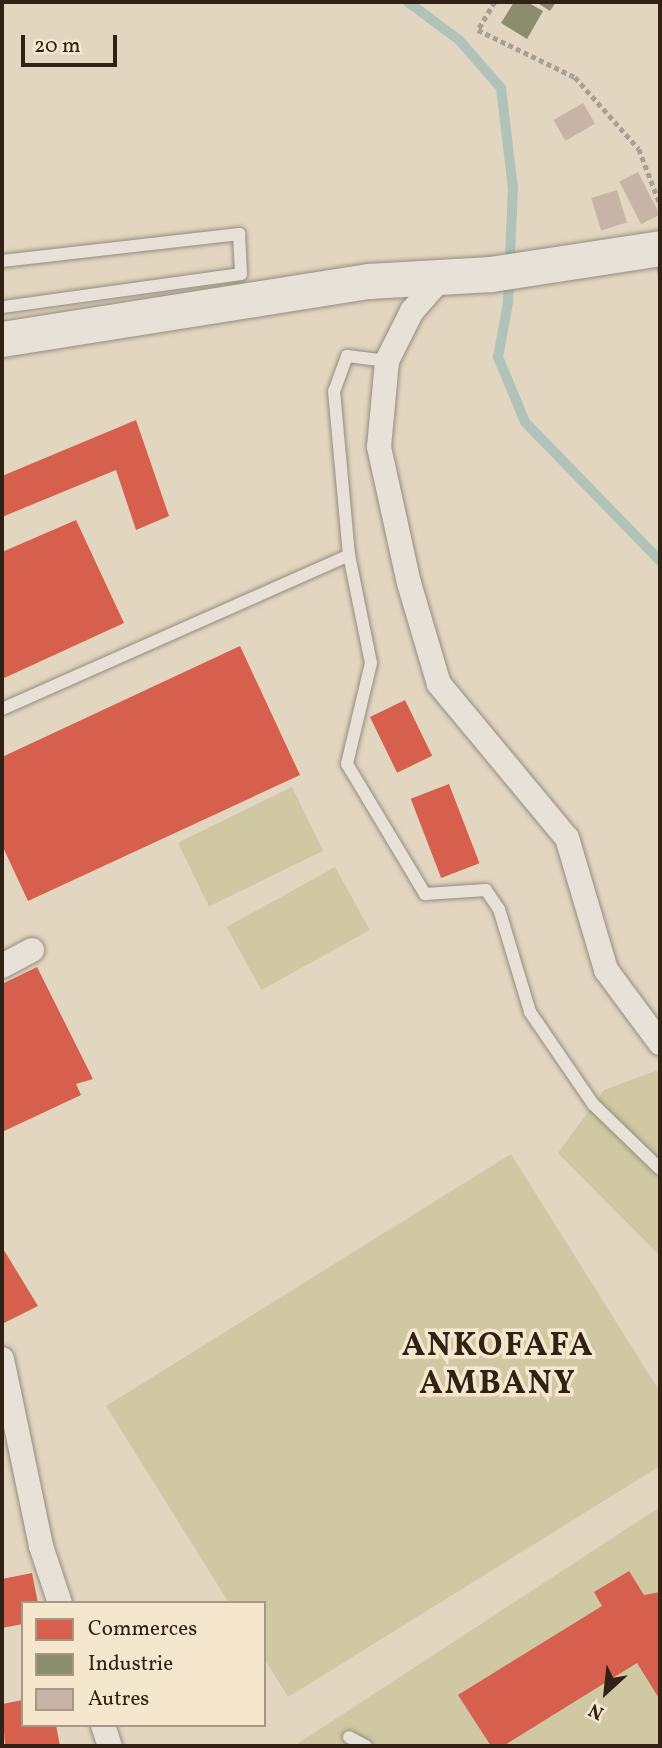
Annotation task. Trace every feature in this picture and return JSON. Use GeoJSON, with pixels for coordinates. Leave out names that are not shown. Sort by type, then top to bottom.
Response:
{"type":"FeatureCollection","features":[{"type":"Feature","properties":{"kind":"street"},"geometry":{"type":"LineString","coordinates":[[2,339],[369,281],[491,274],[660,248]]}},
{"type":"Feature","properties":{"kind":"street"},"geometry":{"type":"LineString","coordinates":[[443,276],[412,310],[387,360],[379,447],[409,583],[439,684],[567,838],[606,970],[660,1043]]}},
{"type":"Feature","properties":{"kind":"street"},"geometry":{"type":"LineString","coordinates":[[2,967],[32,950]]}},
{"type":"Feature","properties":{"kind":"street"},"geometry":{"type":"LineString","coordinates":[[2,1359],[41,1546],[59,1601]]}},
{"type":"Feature","properties":{"kind":"street"},"geometry":{"type":"LineString","coordinates":[[104,1727],[110,1746]]}},
{"type":"Feature","properties":{"kind":"lane"},"geometry":{"type":"LineString","coordinates":[[2,261],[239,234],[241,274],[2,307]]}},
{"type":"Feature","properties":{"kind":"lane"},"geometry":{"type":"LineString","coordinates":[[387,360],[347,356],[334,391],[349,555],[371,663],[347,764],[425,894],[486,890],[499,909],[530,1012],[593,1104],[660,1169]]}},
{"type":"Feature","properties":{"kind":"lane"},"geometry":{"type":"LineString","coordinates":[[2,709],[349,555]]}},
{"type":"Feature","properties":{"kind":"lane"},"geometry":{"type":"LineString","coordinates":[[349,1737],[366,1746]]}},
{"type":"Feature","properties":{"kind":"path"},"geometry":{"type":"LineString","coordinates":[[495,2],[478,30],[575,77],[639,149],[660,204]]}},
{"type":"Feature","properties":{"kind":"shaded area"},"geometry":{"type":"Polygon","coordinates":[[[292,787],[323,851],[209,906],[178,843],[292,787]]]}},
{"type":"Feature","properties":{"kind":"shaded area"},"geometry":{"type":"Polygon","coordinates":[[[335,867],[370,930],[261,990],[227,927],[335,867]]]}},
{"type":"Feature","properties":{"kind":"shaded area"},"geometry":{"type":"Polygon","coordinates":[[[658,1070],[660,1256],[558,1153],[604,1090],[658,1070]]]}},
{"type":"Feature","properties":{"kind":"shaded area"},"geometry":{"type":"Polygon","coordinates":[[[511,1154],[660,1392],[660,1466],[288,1697],[266,1661],[266,1601],[228,1601],[106,1406],[511,1154]]]}},
{"type":"Feature","properties":{"kind":"shaded area"},"geometry":{"type":"Polygon","coordinates":[[[660,1507],[660,1746],[294,1746],[660,1507]]]}},
{"type":"Feature","properties":{"kind":"building: Commerces"},"geometry":{"type":"Polygon","coordinates":[[[136,420],[169,516],[136,530],[116,470],[2,517],[2,476],[136,420]]]}},
{"type":"Feature","properties":{"kind":"building: Commerces"},"geometry":{"type":"Polygon","coordinates":[[[76,520],[124,623],[2,679],[2,552],[76,520]]]}},
{"type":"Feature","properties":{"kind":"building: Commerces"},"geometry":{"type":"Polygon","coordinates":[[[240,646],[300,775],[28,901],[2,845],[2,757],[240,646]]]}},
{"type":"Feature","properties":{"kind":"building: Commerces"},"geometry":{"type":"Polygon","coordinates":[[[405,700],[432,756],[397,773],[370,717],[405,700]]]}},
{"type":"Feature","properties":{"kind":"building: Commerces"},"geometry":{"type":"Polygon","coordinates":[[[449,784],[479,863],[441,878],[411,799],[449,784]]]}},
{"type":"Feature","properties":{"kind":"building: Commerces"},"geometry":{"type":"Polygon","coordinates":[[[37,967],[93,1079],[76,1084],[81,1095],[2,1132],[2,984],[37,967]]]}},
{"type":"Feature","properties":{"kind":"building: Commerces"},"geometry":{"type":"Polygon","coordinates":[[[2,1247],[38,1306],[2,1324],[2,1247]]]}},
{"type":"Feature","properties":{"kind":"building: Commerces"},"geometry":{"type":"Polygon","coordinates":[[[629,1571],[644,1595],[660,1592],[660,1700],[637,1663],[503,1746],[491,1746],[458,1695],[602,1606],[594,1592],[629,1571]]]}},
{"type":"Feature","properties":{"kind":"building: Commerces"},"geometry":{"type":"Polygon","coordinates":[[[32,1573],[38,1601],[21,1601],[21,1624],[2,1628],[2,1579],[32,1573]]]}},
{"type":"Feature","properties":{"kind":"building: Commerces"},"geometry":{"type":"Polygon","coordinates":[[[21,1700],[21,1727],[56,1727],[60,1746],[5,1746],[2,1704],[21,1700]]]}},
{"type":"Feature","properties":{"kind":"building: Industrie"},"geometry":{"type":"Polygon","coordinates":[[[514,2],[527,2],[543,11],[527,39],[501,23],[514,2]]]}},
{"type":"Feature","properties":{"kind":"building: Industrie"},"geometry":{"type":"Polygon","coordinates":[[[536,2],[556,2],[550,11],[536,2]]]}},
{"type":"Feature","properties":{"kind":"building: Autres"},"geometry":{"type":"Polygon","coordinates":[[[583,103],[595,124],[566,141],[554,120],[583,103]]]}},
{"type":"Feature","properties":{"kind":"building: Autres"},"geometry":{"type":"Polygon","coordinates":[[[638,172],[660,215],[641,224],[619,182],[638,172]]]}},
{"type":"Feature","properties":{"kind":"building: Autres"},"geometry":{"type":"Polygon","coordinates":[[[617,190],[627,223],[601,230],[591,198],[617,190]]]}},
{"type":"Feature","properties":{"kind":"building: Autres"},"geometry":{"type":"Polygon","coordinates":[[[660,261],[660,282],[659,282],[655,262],[660,261]]]}},
{"type":"Feature","properties":{"kind":"waterway"},"geometry":{"type":"LineString","coordinates":[[408,2],[459,40],[501,88],[513,188],[508,303],[498,357],[525,422],[660,561]]}},
{"type":"Feature","properties":{"kind":"district","name":"ANKOFAFA AMBANY"},"geometry":{"type":"Point","coordinates":[498,1367]}}]}
